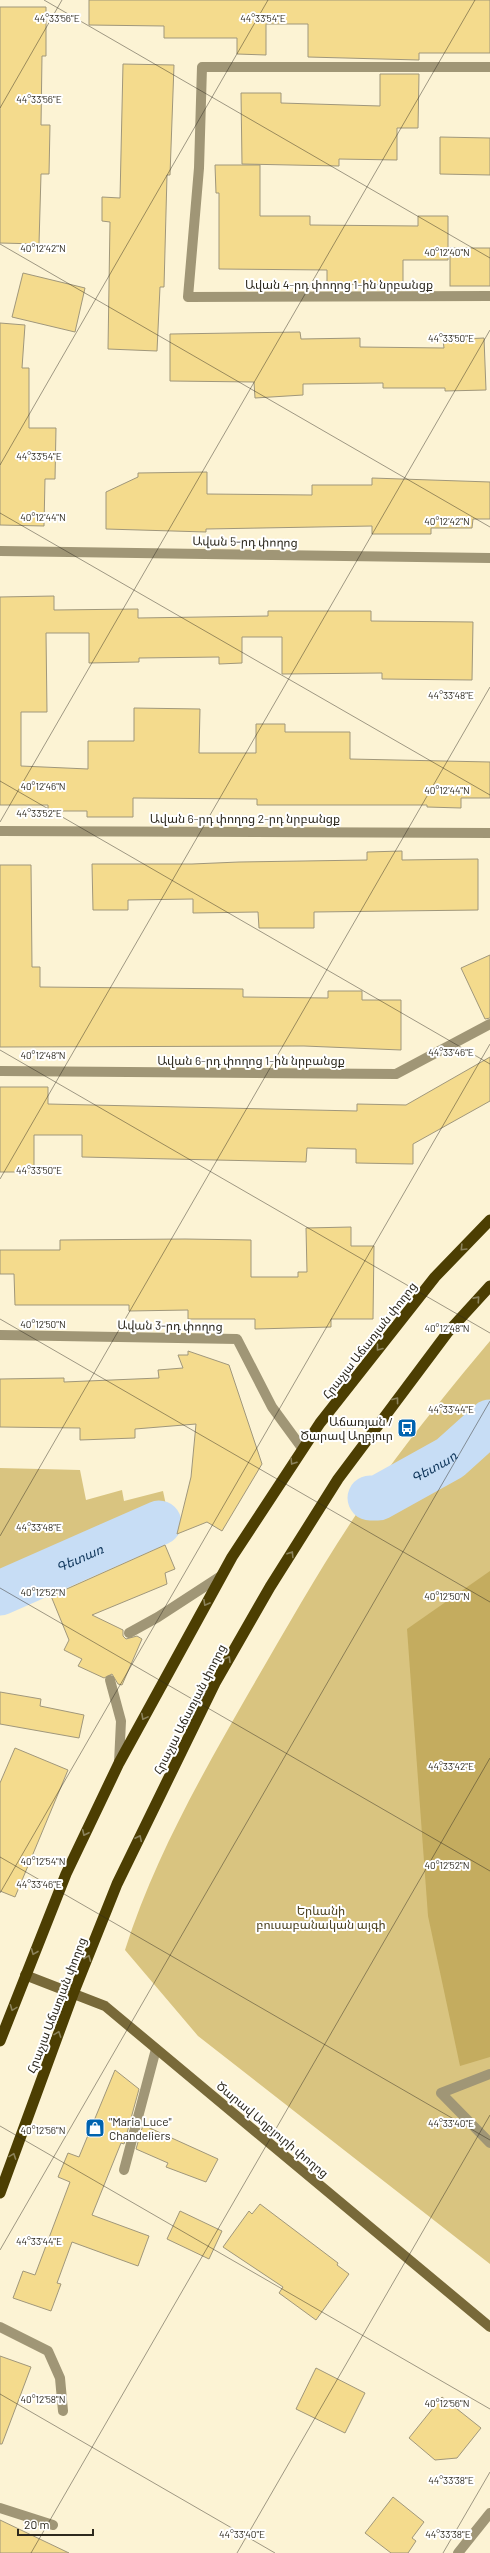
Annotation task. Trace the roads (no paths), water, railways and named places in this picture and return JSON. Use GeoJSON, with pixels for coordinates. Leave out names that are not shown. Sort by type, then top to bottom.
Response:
{"type":"FeatureCollection","features":[{"type":"Feature","properties":{"kind":"highway","name":"Հրաչյա Աճառյան փողոց"},"geometry":{"type":"LineString","coordinates":[[0,2041],[66,1874],[119,1763],[221,1576],[302,1448],[435,1277],[490,1220]]}},
{"type":"Feature","properties":{"kind":"highway","name":"Հրաչյա Աճառյան փողոց"},"geometry":{"type":"LineString","coordinates":[[0,2193],[73,1994],[117,1884],[211,1690],[270,1587],[338,1479],[448,1332],[490,1286]]}},
{"type":"Feature","properties":{"kind":"main road","name":"Ծարավ Աղբյուրի փողոց"},"geometry":{"type":"LineString","coordinates":[[25,1975],[105,2006],[490,2327]]}},
{"type":"Feature","properties":{"kind":"street","name":"Ավան 4-րդ փողոց 1-ին նրբանցք"},"geometry":{"type":"LineString","coordinates":[[490,67],[202,67],[200,168],[188,297],[490,296]]}},
{"type":"Feature","properties":{"kind":"street","name":"Ավան 5-րդ փողոց"},"geometry":{"type":"LineString","coordinates":[[0,551],[490,558]]}},
{"type":"Feature","properties":{"kind":"street","name":"Ավան 6-րդ փողոց 2-րդ նրբանցք"},"geometry":{"type":"LineString","coordinates":[[0,831],[490,832]]}},
{"type":"Feature","properties":{"kind":"street","name":"Ավան 6-րդ փողոց 1-ին նրբանցք"},"geometry":{"type":"LineString","coordinates":[[0,1071],[396,1074],[490,1024]]}},
{"type":"Feature","properties":{"kind":"street","name":"Ավան 3-րդ փողոց"},"geometry":{"type":"LineString","coordinates":[[0,1335],[236,1339],[272,1407],[302,1448]]}},
{"type":"Feature","properties":{"kind":"street"},"geometry":{"type":"LineString","coordinates":[[129,1633],[158,1617],[221,1576]]}},
{"type":"Feature","properties":{"kind":"street"},"geometry":{"type":"LineString","coordinates":[[110,1680],[121,1721],[119,1763]]}},
{"type":"Feature","properties":{"kind":"street"},"geometry":{"type":"LineString","coordinates":[[124,2170],[156,2049]]}},
{"type":"Feature","properties":{"kind":"street"},"geometry":{"type":"LineString","coordinates":[[490,2074],[441,2093],[490,2143]]}},
{"type":"Feature","properties":{"kind":"street"},"geometry":{"type":"LineString","coordinates":[[0,2327],[48,2351],[60,2378],[63,2411]]}},
{"type":"Feature","properties":{"kind":"street"},"geometry":{"type":"LineString","coordinates":[[0,2508],[53,2525]]}},
{"type":"Feature","properties":{"kind":"street"},"geometry":{"type":"LineString","coordinates":[[458,2553],[490,2513]]}},
{"type":"Feature","properties":{"kind":"waterway","name":"Գետառ"},"geometry":{"type":"LineString","coordinates":[[370,1498],[378,1498],[450,1458],[490,1422]]}},
{"type":"Feature","properties":{"kind":"waterway","name":"Գետառ"},"geometry":{"type":"LineString","coordinates":[[0,1593],[159,1523]]}},
{"type":"Feature","properties":{"kind":"place","name":"Աճառյան / Ծարավ Աղբյուր"},"geometry":{"type":"Point","coordinates":[407,1428]}},
{"type":"Feature","properties":{"kind":"place","name":"\"Maria Luce\" Chandeliers"},"geometry":{"type":"Point","coordinates":[95,2128]}},
{"type":"Feature","properties":{"kind":"park label","name":"Երևանի բուսաբանական այգի"},"geometry":{"type":"Point","coordinates":[321,1917]}}]}
